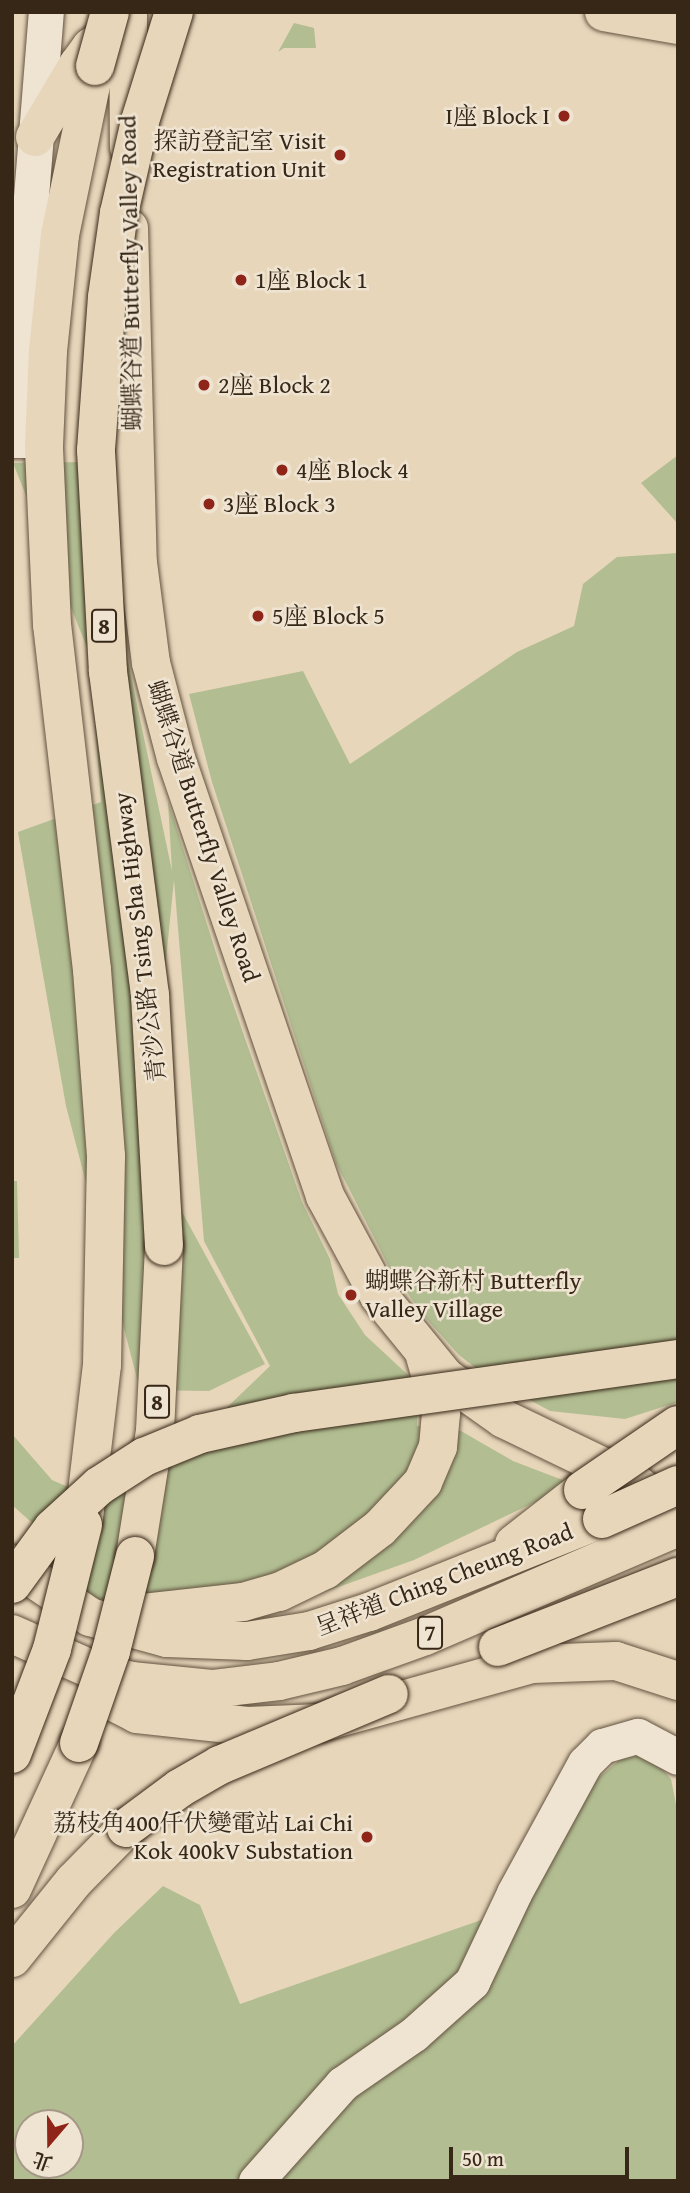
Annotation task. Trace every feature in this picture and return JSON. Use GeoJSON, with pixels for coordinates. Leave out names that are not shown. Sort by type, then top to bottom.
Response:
{"type":"FeatureCollection","features":[{"type":"Feature","properties":{"kind":"main road","name":"青沙公路 Tsing Sha Highway"},"geometry":{"type":"LineString","coordinates":[[12,1889],[71,1762],[114,1640],[145,1499],[161,1365],[164,1246],[156,1072],[108,672],[96,450],[107,297],[119,213],[140,121],[174,12]]}},
{"type":"Feature","properties":{"kind":"main road"},"geometry":{"type":"LineString","coordinates":[[604,12],[678,24]]}},
{"type":"Feature","properties":{"kind":"main road"},"geometry":{"type":"LineString","coordinates":[[651,12],[678,24]]}},
{"type":"Feature","properties":{"kind":"main road"},"geometry":{"type":"LineString","coordinates":[[35,137],[91,47],[116,15]]}},
{"type":"Feature","properties":{"kind":"main road","name":"青沙公路 Tsing Sha Highway"},"geometry":{"type":"LineString","coordinates":[[12,1754],[45,1669],[71,1580],[93,1463],[102,1365],[107,1246],[103,1079],[52,625],[44,446],[48,351],[60,235],[116,15]]}},
{"type":"Feature","properties":{"kind":"main road","name":"蝴蝶谷道 Butterfly Valley Road"},"geometry":{"type":"LineString","coordinates":[[116,15],[138,563],[159,698],[325,1196],[379,1296],[425,1356],[465,1394],[528,1430]]}},
{"type":"Feature","properties":{"kind":"main road"},"geometry":{"type":"LineString","coordinates":[[90,1617],[243,1602],[316,1575],[359,1546],[412,1496],[432,1464],[442,1428],[436,1389],[425,1356]]}},
{"type":"Feature","properties":{"kind":"main road"},"geometry":{"type":"LineString","coordinates":[[12,1584],[53,1528],[99,1486],[145,1457],[200,1434],[294,1413],[678,1359]]}},
{"type":"Feature","properties":{"kind":"main road"},"geometry":{"type":"LineString","coordinates":[[593,1505],[678,1425]]}},
{"type":"Feature","properties":{"kind":"main road"},"geometry":{"type":"LineString","coordinates":[[528,1430],[636,1450],[678,1451]]}},
{"type":"Feature","properties":{"kind":"main road"},"geometry":{"type":"LineString","coordinates":[[528,1430],[625,1476],[678,1519]]}},
{"type":"Feature","properties":{"kind":"main road","name":"呈祥道 Ching Cheung Road"},"geometry":{"type":"LineString","coordinates":[[12,1564],[90,1617],[167,1638],[222,1642],[289,1635],[348,1619],[491,1564],[593,1505],[678,1485]]}},
{"type":"Feature","properties":{"kind":"main road","name":"呈祥道 Ching Cheung Road"},"geometry":{"type":"LineString","coordinates":[[12,1634],[93,1670],[149,1684],[212,1689],[300,1678],[425,1636],[678,1527]]}},
{"type":"Feature","properties":{"kind":"main road"},"geometry":{"type":"LineString","coordinates":[[12,1958],[102,1852],[180,1788],[317,1722],[678,1577]]}},
{"type":"Feature","properties":{"kind":"main road"},"geometry":{"type":"LineString","coordinates":[[93,1670],[108,1699],[137,1714],[247,1726],[320,1723],[532,1664],[616,1661],[678,1681]]}},
{"type":"Feature","properties":{"kind":"street"},"geometry":{"type":"LineString","coordinates":[[21,440],[21,209],[35,137],[46,12]]}},
{"type":"Feature","properties":{"kind":"street"},"geometry":{"type":"LineString","coordinates":[[256,2181],[342,2084],[414,2034],[472,1982],[526,1871],[585,1763],[602,1746],[638,1736],[678,1756]]}},
{"type":"Feature","properties":{"kind":"green space"},"geometry":{"type":"Polygon","coordinates":[[[294,23],[314,28],[316,48],[284,48],[278,52],[294,23]]]}},
{"type":"Feature","properties":{"kind":"green space"},"geometry":{"type":"Polygon","coordinates":[[[678,455],[678,524],[641,483],[678,455]]]}},
{"type":"Feature","properties":{"kind":"green space"},"geometry":{"type":"Polygon","coordinates":[[[86,462],[172,871],[168,801],[224,978],[302,1202],[330,1259],[338,1294],[365,1335],[407,1374],[417,1392],[417,1426],[461,1431],[513,1461],[573,1484],[414,1560],[302,1600],[212,1617],[51,1595],[57,1545],[12,1505],[12,1434],[52,1480],[77,1491],[159,1473],[270,1366],[204,1241],[174,880],[147,1148],[265,1364],[209,1391],[140,1390],[66,1106],[18,832],[101,802],[90,655],[13,463],[86,462]]]}},
{"type":"Feature","properties":{"kind":"green space"},"geometry":{"type":"Polygon","coordinates":[[[678,553],[678,1402],[625,1419],[550,1411],[486,1376],[459,1355],[423,1315],[389,1267],[336,1163],[212,782],[189,694],[303,671],[350,764],[517,652],[574,626],[583,584],[617,557],[678,553]]]}},
{"type":"Feature","properties":{"kind":"green space"},"geometry":{"type":"Polygon","coordinates":[[[12,1181],[17,1181],[19,1258],[12,1258],[12,1181]]]}},
{"type":"Feature","properties":{"kind":"green space"},"geometry":{"type":"Polygon","coordinates":[[[639,1756],[658,1764],[671,1779],[678,1815],[678,2181],[12,2181],[12,2046],[114,1933],[163,1886],[200,1905],[240,2004],[527,1904],[565,1806],[622,1758],[639,1756]]]}},
{"type":"Feature","properties":{"kind":"place","name":"I座 Block I"},"geometry":{"type":"Point","coordinates":[564,116]}},
{"type":"Feature","properties":{"kind":"place","name":"探訪登記室 Visit Registration Unit"},"geometry":{"type":"Point","coordinates":[340,155]}},
{"type":"Feature","properties":{"kind":"place","name":"1座 Block 1"},"geometry":{"type":"Point","coordinates":[241,280]}},
{"type":"Feature","properties":{"kind":"place","name":"2座 Block 2"},"geometry":{"type":"Point","coordinates":[204,385]}},
{"type":"Feature","properties":{"kind":"place","name":"4座 Block 4"},"geometry":{"type":"Point","coordinates":[282,470]}},
{"type":"Feature","properties":{"kind":"place","name":"3座 Block 3"},"geometry":{"type":"Point","coordinates":[209,504]}},
{"type":"Feature","properties":{"kind":"place","name":"5座 Block 5"},"geometry":{"type":"Point","coordinates":[258,616]}},
{"type":"Feature","properties":{"kind":"place","name":"蝴蝶谷新村 Butterfly Valley Village"},"geometry":{"type":"Point","coordinates":[351,1295]}},
{"type":"Feature","properties":{"kind":"place","name":"荔枝角400仟伏變電站 Lai Chi Kok 400kV Substation"},"geometry":{"type":"Point","coordinates":[367,1837]}}]}
